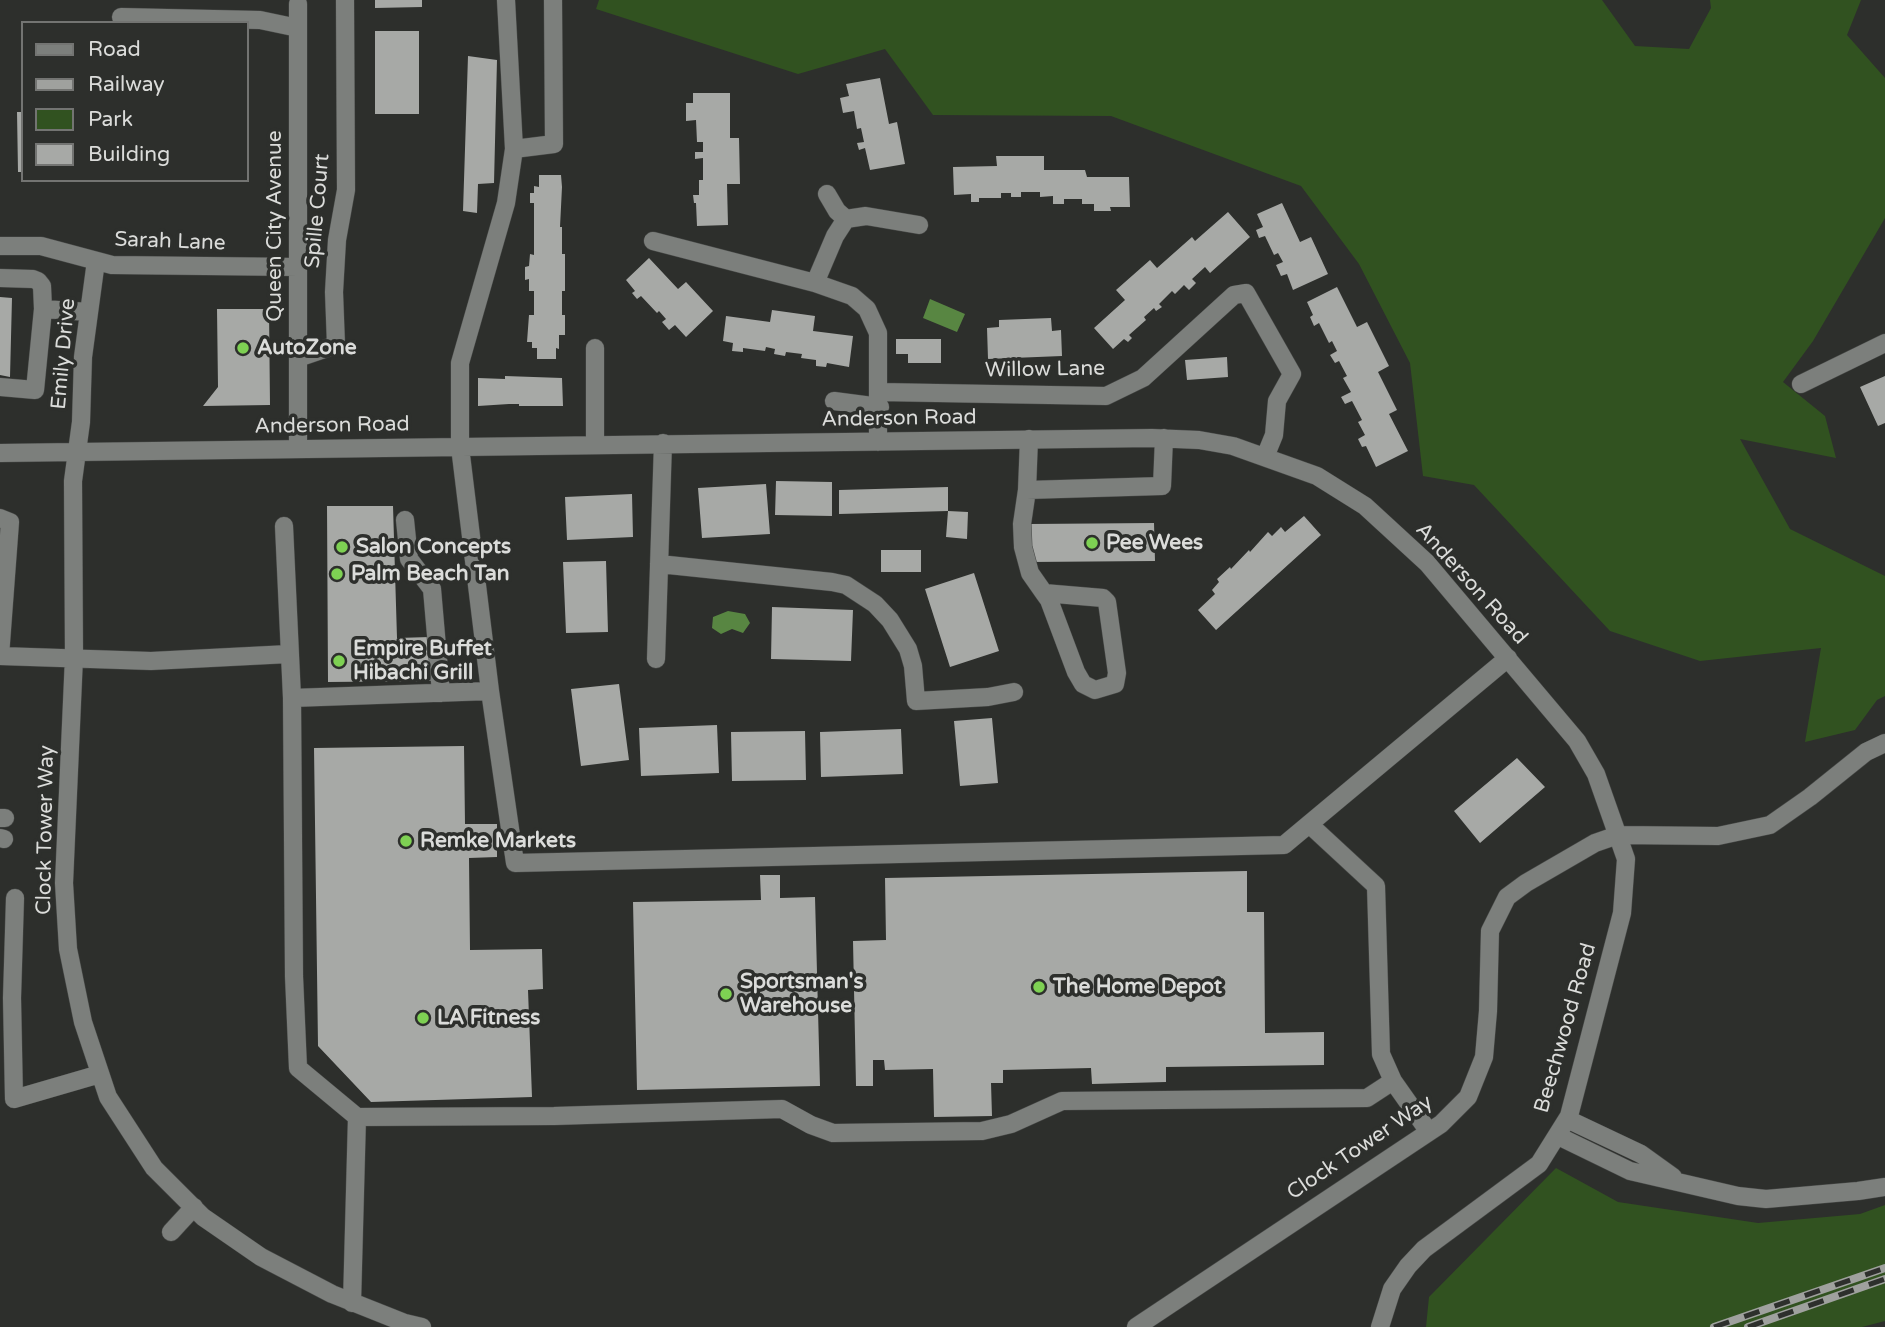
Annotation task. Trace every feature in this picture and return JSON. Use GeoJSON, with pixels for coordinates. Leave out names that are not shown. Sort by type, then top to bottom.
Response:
{"type":"FeatureCollection","features":[{"type":"Feature","properties":{"kind":"street","name":"Spille Court"},"geometry":{"type":"LineString","coordinates":[[298,358],[336,345],[334,292],[337,240],[346,190],[345,0]]}},
{"type":"Feature","properties":{"kind":"street"},"geometry":{"type":"LineString","coordinates":[[506,0],[514,149],[506,203],[460,363],[460,447],[490,691],[515,863],[1284,845],[1508,658]]}},
{"type":"Feature","properties":{"kind":"street"},"geometry":{"type":"LineString","coordinates":[[514,149],[554,144],[553,0]]}},
{"type":"Feature","properties":{"kind":"street","name":"Queen City Avenue"},"geometry":{"type":"LineString","coordinates":[[298,4],[298,449]]}},
{"type":"Feature","properties":{"kind":"street"},"geometry":{"type":"LineString","coordinates":[[121,17],[260,20],[298,28]]}},
{"type":"Feature","properties":{"kind":"street"},"geometry":{"type":"LineString","coordinates":[[827,194],[837,211],[846,219]]}},
{"type":"Feature","properties":{"kind":"street"},"geometry":{"type":"LineString","coordinates":[[815,283],[835,236],[846,219],[866,216],[919,225]]}},
{"type":"Feature","properties":{"kind":"street"},"geometry":{"type":"LineString","coordinates":[[653,241],[815,283],[852,296],[867,309],[878,333],[878,442]]}},
{"type":"Feature","properties":{"kind":"street","name":"Sarah Lane"},"geometry":{"type":"LineString","coordinates":[[0,246],[41,246],[112,265],[298,267]]}},
{"type":"Feature","properties":{"kind":"street","name":"Emily Drive"},"geometry":{"type":"LineString","coordinates":[[76,452],[83,357],[96,261]]}},
{"type":"Feature","properties":{"kind":"street"},"geometry":{"type":"LineString","coordinates":[[0,278],[38,281],[42,286],[43,309],[35,390],[0,387]]}},
{"type":"Feature","properties":{"kind":"street","name":"Willow Lane"},"geometry":{"type":"LineString","coordinates":[[880,399],[1106,396],[1143,377],[1234,295],[1246,293],[1292,374],[1277,401],[1274,435],[1265,457]]}},
{"type":"Feature","properties":{"kind":"street"},"geometry":{"type":"LineString","coordinates":[[43,309],[89,312]]}},
{"type":"Feature","properties":{"kind":"street"},"geometry":{"type":"LineString","coordinates":[[1801,384],[1885,343]]}},
{"type":"Feature","properties":{"kind":"street"},"geometry":{"type":"LineString","coordinates":[[595,348],[595,445]]}},
{"type":"Feature","properties":{"kind":"street"},"geometry":{"type":"LineString","coordinates":[[834,401],[880,399]]}},
{"type":"Feature","properties":{"kind":"street"},"geometry":{"type":"LineString","coordinates":[[1027,490],[1162,486],[1164,438]]}},
{"type":"Feature","properties":{"kind":"street","name":"Anderson Road"},"geometry":{"type":"LineString","coordinates":[[0,453],[1164,438],[1233,446],[1317,476],[1365,506],[1427,563],[1577,740],[1595,774],[1618,835]]}},
{"type":"Feature","properties":{"kind":"street"},"geometry":{"type":"LineString","coordinates":[[1029,439],[1027,490],[1021,524],[1023,547],[1030,573],[1044,593],[1049,600],[1083,684],[1095,690],[1115,684],[1107,602],[1102,598],[1044,593]]}},
{"type":"Feature","properties":{"kind":"street"},"geometry":{"type":"LineString","coordinates":[[656,659],[663,443]]}},
{"type":"Feature","properties":{"kind":"street","name":"Clock Tower Way"},"geometry":{"type":"LineString","coordinates":[[76,452],[73,481],[74,657],[64,883],[68,948],[83,1023],[108,1097],[154,1168],[203,1217],[261,1257],[332,1294],[422,1327]]}},
{"type":"Feature","properties":{"kind":"street"},"geometry":{"type":"LineString","coordinates":[[0,518],[10,522],[0,656],[151,661],[289,654]]}},
{"type":"Feature","properties":{"kind":"street"},"geometry":{"type":"LineString","coordinates":[[405,520],[409,559],[432,589],[441,693]]}},
{"type":"Feature","properties":{"kind":"street"},"geometry":{"type":"LineString","coordinates":[[284,526],[292,698],[294,988],[298,1068],[357,1117],[554,1116],[782,1109],[811,1125],[833,1133],[982,1131],[1011,1124],[1062,1101],[1367,1098],[1393,1080]]}},
{"type":"Feature","properties":{"kind":"street"},"geometry":{"type":"LineString","coordinates":[[659,564],[846,585],[876,604],[890,620],[908,649],[916,701],[1014,692]]}},
{"type":"Feature","properties":{"kind":"street"},"geometry":{"type":"LineString","coordinates":[[292,698],[490,691]]}},
{"type":"Feature","properties":{"kind":"street"},"geometry":{"type":"LineString","coordinates":[[1618,835],[1718,836],[1770,825],[1810,797],[1866,751],[1885,743]]}},
{"type":"Feature","properties":{"kind":"street"},"geometry":{"type":"LineString","coordinates":[[1309,824],[1376,886],[1381,1054],[1393,1080],[1429,1132]]}},
{"type":"Feature","properties":{"kind":"street","name":"Clock Tower Way"},"geometry":{"type":"LineString","coordinates":[[1136,1327],[1441,1124],[1468,1097],[1484,1057],[1490,931],[1507,897],[1595,843],[1618,835]]}},
{"type":"Feature","properties":{"kind":"street","name":"Beechwood Road"},"geometry":{"type":"LineString","coordinates":[[1380,1327],[1392,1289],[1408,1266],[1424,1249],[1539,1164],[1567,1119],[1622,913],[1626,859],[1618,835]]}},
{"type":"Feature","properties":{"kind":"street"},"geometry":{"type":"LineString","coordinates":[[15,898],[7,941],[7,1098],[100,1074]]}},
{"type":"Feature","properties":{"kind":"street"},"geometry":{"type":"LineString","coordinates":[[352,1303],[357,1117]]}},
{"type":"Feature","properties":{"kind":"street"},"geometry":{"type":"LineString","coordinates":[[1567,1119],[1642,1154],[1679,1181]]}},
{"type":"Feature","properties":{"kind":"street"},"geometry":{"type":"LineString","coordinates":[[1558,1136],[1630,1171],[1712,1191],[1766,1199],[1858,1192],[1885,1186]]}},
{"type":"Feature","properties":{"kind":"street"},"geometry":{"type":"LineString","coordinates":[[171,1232],[194,1207]]}},
{"type":"Feature","properties":{"kind":"green space"},"geometry":{"type":"Polygon","coordinates":[[[599,0],[1602,0],[1635,46],[1689,49],[1711,8],[1710,0],[1861,0],[1847,35],[1885,78],[1885,218],[1813,341],[1783,382],[1825,416],[1836,458],[1740,439],[1790,529],[1885,576],[1885,696],[1877,700],[1855,730],[1805,742],[1821,648],[1700,661],[1610,631],[1474,485],[1423,476],[1410,363],[1359,264],[1301,186],[1111,116],[933,115],[885,49],[798,74],[596,9],[599,0]]]}},
{"type":"Feature","properties":{"kind":"green space"},"geometry":{"type":"Polygon","coordinates":[[[1556,1168],[1618,1202],[1758,1223],[1860,1214],[1885,1205],[1885,1321],[1862,1327],[1426,1327],[1429,1297],[1556,1168]]]}},
{"type":"Feature","properties":{"kind":"shaded area"},"geometry":{"type":"Polygon","coordinates":[[[930,299],[965,314],[957,332],[923,318],[930,299]]]}},
{"type":"Feature","properties":{"kind":"shaded area"},"geometry":{"type":"Polygon","coordinates":[[[728,611],[745,614],[750,623],[743,633],[732,629],[721,634],[712,628],[713,617],[728,611]]]}},
{"type":"Feature","properties":{"kind":"building"},"geometry":{"type":"Polygon","coordinates":[[[375,0],[422,0],[422,7],[375,8],[375,0]]]}},
{"type":"Feature","properties":{"kind":"building"},"geometry":{"type":"Polygon","coordinates":[[[375,31],[419,31],[419,114],[375,114],[375,31]]]}},
{"type":"Feature","properties":{"kind":"building"},"geometry":{"type":"Polygon","coordinates":[[[468,56],[497,60],[494,183],[478,184],[477,213],[463,211],[468,56]]]}},
{"type":"Feature","properties":{"kind":"building"},"geometry":{"type":"Polygon","coordinates":[[[880,78],[889,124],[897,122],[905,164],[870,170],[865,148],[859,150],[857,143],[864,142],[861,128],[857,129],[854,111],[843,113],[840,98],[849,96],[846,84],[880,78]]]}},
{"type":"Feature","properties":{"kind":"building"},"geometry":{"type":"Polygon","coordinates":[[[693,93],[730,93],[730,138],[739,138],[740,184],[727,184],[728,225],[697,226],[693,195],[699,195],[699,180],[703,180],[703,158],[695,159],[695,152],[703,152],[703,142],[697,142],[696,120],[686,121],[686,103],[693,103],[693,93]]]}},
{"type":"Feature","properties":{"kind":"building"},"geometry":{"type":"Polygon","coordinates":[[[17,112],[21,112],[21,172],[18,172],[17,112]]]}},
{"type":"Feature","properties":{"kind":"building"},"geometry":{"type":"Polygon","coordinates":[[[996,156],[1044,156],[1044,170],[1085,170],[1087,177],[1129,177],[1130,207],[1110,207],[1111,211],[1094,211],[1094,204],[1082,204],[1082,199],[1064,199],[1064,204],[1053,204],[1053,196],[1040,197],[1040,192],[1021,192],[1021,197],[1001,193],[1001,198],[979,198],[979,202],[971,202],[971,194],[954,195],[953,167],[997,166],[996,156]]]}},
{"type":"Feature","properties":{"kind":"building"},"geometry":{"type":"Polygon","coordinates":[[[539,175],[561,175],[560,227],[562,254],[565,254],[562,315],[565,315],[565,335],[559,335],[556,359],[537,359],[537,348],[532,348],[532,342],[527,342],[529,315],[534,315],[534,291],[529,291],[529,279],[525,280],[525,267],[529,266],[530,254],[534,255],[534,203],[530,203],[530,193],[534,193],[534,186],[539,187],[539,175]]]}},
{"type":"Feature","properties":{"kind":"building"},"geometry":{"type":"Polygon","coordinates":[[[1282,203],[1300,242],[1311,237],[1328,274],[1293,290],[1287,274],[1281,276],[1276,265],[1283,262],[1278,253],[1274,255],[1265,236],[1259,238],[1256,230],[1263,227],[1257,214],[1282,203]]]}},
{"type":"Feature","properties":{"kind":"building"},"geometry":{"type":"Polygon","coordinates":[[[1228,212],[1250,237],[1210,273],[1205,267],[1192,279],[1196,283],[1189,290],[1184,285],[1175,294],[1172,291],[1159,304],[1162,307],[1156,311],[1154,308],[1144,317],[1146,320],[1129,335],[1132,338],[1128,342],[1124,339],[1113,349],[1094,328],[1125,300],[1116,290],[1150,260],[1157,268],[1192,237],[1195,241],[1228,212]]]}},
{"type":"Feature","properties":{"kind":"building"},"geometry":{"type":"Polygon","coordinates":[[[649,258],[678,289],[686,282],[713,311],[686,337],[675,325],[669,330],[662,322],[666,319],[659,311],[657,313],[641,296],[637,299],[632,293],[635,291],[626,280],[649,258]]]}},
{"type":"Feature","properties":{"kind":"building"},"geometry":{"type":"Polygon","coordinates":[[[1337,287],[1357,327],[1367,322],[1389,366],[1378,372],[1397,410],[1389,414],[1408,451],[1376,467],[1366,446],[1362,447],[1358,439],[1365,435],[1358,422],[1362,420],[1352,401],[1345,404],[1341,397],[1351,392],[1343,378],[1347,376],[1339,361],[1335,363],[1330,355],[1337,351],[1332,341],[1329,343],[1319,323],[1314,326],[1310,317],[1313,315],[1307,302],[1337,287]]]}},
{"type":"Feature","properties":{"kind":"building"},"geometry":{"type":"Polygon","coordinates":[[[0,297],[12,298],[10,377],[0,375],[0,297]]]}},
{"type":"Feature","properties":{"kind":"building","name":"AutoZone"},"geometry":{"type":"Polygon","coordinates":[[[217,309],[269,309],[270,405],[203,406],[218,387],[217,309]]]}},
{"type":"Feature","properties":{"kind":"building"},"geometry":{"type":"Polygon","coordinates":[[[772,310],[815,316],[813,331],[853,336],[849,367],[827,363],[826,367],[816,366],[816,360],[801,358],[802,354],[774,354],[775,349],[766,347],[765,351],[743,348],[743,352],[732,351],[733,343],[723,341],[726,316],[770,322],[772,310]]]}},
{"type":"Feature","properties":{"kind":"building"},"geometry":{"type":"Polygon","coordinates":[[[1051,318],[1052,331],[1061,330],[1062,356],[988,359],[987,328],[999,327],[999,320],[1051,318]]]}},
{"type":"Feature","properties":{"kind":"building"},"geometry":{"type":"Polygon","coordinates":[[[896,339],[941,339],[941,363],[908,363],[908,354],[896,354],[896,339]]]}},
{"type":"Feature","properties":{"kind":"building"},"geometry":{"type":"Polygon","coordinates":[[[1227,357],[1228,377],[1187,380],[1185,360],[1227,357]]]}},
{"type":"Feature","properties":{"kind":"building"},"geometry":{"type":"Polygon","coordinates":[[[505,376],[562,378],[563,406],[478,406],[478,378],[505,379],[505,376]]]}},
{"type":"Feature","properties":{"kind":"building"},"geometry":{"type":"Polygon","coordinates":[[[1885,376],[1885,423],[1878,426],[1860,387],[1885,376]]]}},
{"type":"Feature","properties":{"kind":"building"},"geometry":{"type":"Polygon","coordinates":[[[776,481],[832,482],[832,516],[775,515],[776,481]]]}},
{"type":"Feature","properties":{"kind":"building"},"geometry":{"type":"Polygon","coordinates":[[[766,484],[770,534],[702,538],[698,488],[766,484]]]}},
{"type":"Feature","properties":{"kind":"building"},"geometry":{"type":"Polygon","coordinates":[[[948,487],[948,511],[839,514],[839,490],[948,487]]]}},
{"type":"Feature","properties":{"kind":"building"},"geometry":{"type":"Polygon","coordinates":[[[632,494],[633,537],[567,540],[565,497],[632,494]]]}},
{"type":"Feature","properties":{"kind":"building"},"geometry":{"type":"Polygon","coordinates":[[[327,506],[393,506],[397,638],[430,637],[431,681],[328,682],[327,506]]]}},
{"type":"Feature","properties":{"kind":"building"},"geometry":{"type":"Polygon","coordinates":[[[948,511],[968,512],[967,539],[946,537],[948,511]]]}},
{"type":"Feature","properties":{"kind":"building"},"geometry":{"type":"Polygon","coordinates":[[[1304,516],[1321,535],[1216,630],[1198,610],[1215,594],[1212,590],[1219,582],[1217,579],[1249,550],[1250,552],[1268,532],[1272,536],[1281,527],[1285,532],[1304,516]]]}},
{"type":"Feature","properties":{"kind":"building","name":"Pee Wees"},"geometry":{"type":"Polygon","coordinates":[[[1154,523],[1155,561],[1030,562],[1030,524],[1154,523]]]}},
{"type":"Feature","properties":{"kind":"building"},"geometry":{"type":"Polygon","coordinates":[[[881,550],[921,550],[921,572],[881,572],[881,550]]]}},
{"type":"Feature","properties":{"kind":"building"},"geometry":{"type":"Polygon","coordinates":[[[606,561],[608,632],[566,633],[563,562],[606,561]]]}},
{"type":"Feature","properties":{"kind":"building"},"geometry":{"type":"Polygon","coordinates":[[[974,573],[999,651],[950,667],[925,589],[974,573]]]}},
{"type":"Feature","properties":{"kind":"building"},"geometry":{"type":"Polygon","coordinates":[[[772,607],[853,610],[851,661],[771,659],[772,607]]]}},
{"type":"Feature","properties":{"kind":"building"},"geometry":{"type":"Polygon","coordinates":[[[619,684],[629,760],[581,766],[571,689],[619,684]]]}},
{"type":"Feature","properties":{"kind":"building"},"geometry":{"type":"Polygon","coordinates":[[[992,718],[998,783],[960,786],[954,721],[992,718]]]}},
{"type":"Feature","properties":{"kind":"building"},"geometry":{"type":"Polygon","coordinates":[[[717,725],[719,773],[641,776],[639,728],[717,725]]]}},
{"type":"Feature","properties":{"kind":"building"},"geometry":{"type":"Polygon","coordinates":[[[901,729],[903,774],[821,777],[820,732],[901,729]]]}},
{"type":"Feature","properties":{"kind":"building"},"geometry":{"type":"Polygon","coordinates":[[[805,731],[806,780],[732,781],[731,732],[805,731]]]}},
{"type":"Feature","properties":{"kind":"building"},"geometry":{"type":"Polygon","coordinates":[[[464,746],[465,824],[497,824],[497,857],[469,858],[470,950],[542,949],[543,989],[528,990],[532,1097],[371,1102],[318,1046],[314,748],[464,746]]]}},
{"type":"Feature","properties":{"kind":"building"},"geometry":{"type":"Polygon","coordinates":[[[1517,758],[1545,787],[1480,843],[1454,811],[1517,758]]]}},
{"type":"Feature","properties":{"kind":"building","name":"The Home Depot"},"geometry":{"type":"Polygon","coordinates":[[[1247,871],[1247,912],[1264,912],[1265,1033],[1324,1032],[1324,1065],[1166,1067],[1166,1082],[1092,1084],[1091,1068],[1003,1070],[1003,1083],[991,1083],[992,1116],[934,1117],[933,1069],[885,1070],[884,1060],[873,1060],[873,1086],[856,1086],[853,941],[886,940],[885,878],[1247,871]]]}},
{"type":"Feature","properties":{"kind":"building","name":"Sportsman's Warehouse"},"geometry":{"type":"Polygon","coordinates":[[[760,875],[780,875],[780,898],[815,897],[820,1086],[637,1090],[633,902],[761,900],[760,875]]]}},
{"type":"Feature","properties":{"kind":"railway"},"geometry":{"type":"LineString","coordinates":[[1714,1327],[1885,1268]]}},
{"type":"Feature","properties":{"kind":"railway"},"geometry":{"type":"LineString","coordinates":[[1748,1327],[1885,1279]]}},
{"type":"Feature","properties":{"kind":"place","name":"AutoZone"},"geometry":{"type":"Point","coordinates":[243,348]}},
{"type":"Feature","properties":{"kind":"place","name":"Pee Wees"},"geometry":{"type":"Point","coordinates":[1092,543]}},
{"type":"Feature","properties":{"kind":"place","name":"Salon Concepts"},"geometry":{"type":"Point","coordinates":[342,547]}},
{"type":"Feature","properties":{"kind":"place","name":"Palm Beach Tan"},"geometry":{"type":"Point","coordinates":[337,574]}},
{"type":"Feature","properties":{"kind":"place","name":"Empire Buffet Hibachi Grill"},"geometry":{"type":"Point","coordinates":[339,661]}},
{"type":"Feature","properties":{"kind":"place","name":"Remke Markets"},"geometry":{"type":"Point","coordinates":[406,841]}},
{"type":"Feature","properties":{"kind":"place","name":"The Home Depot"},"geometry":{"type":"Point","coordinates":[1039,987]}},
{"type":"Feature","properties":{"kind":"place","name":"Sportsman's Warehouse"},"geometry":{"type":"Point","coordinates":[726,994]}},
{"type":"Feature","properties":{"kind":"place","name":"LA Fitness"},"geometry":{"type":"Point","coordinates":[423,1018]}}]}
